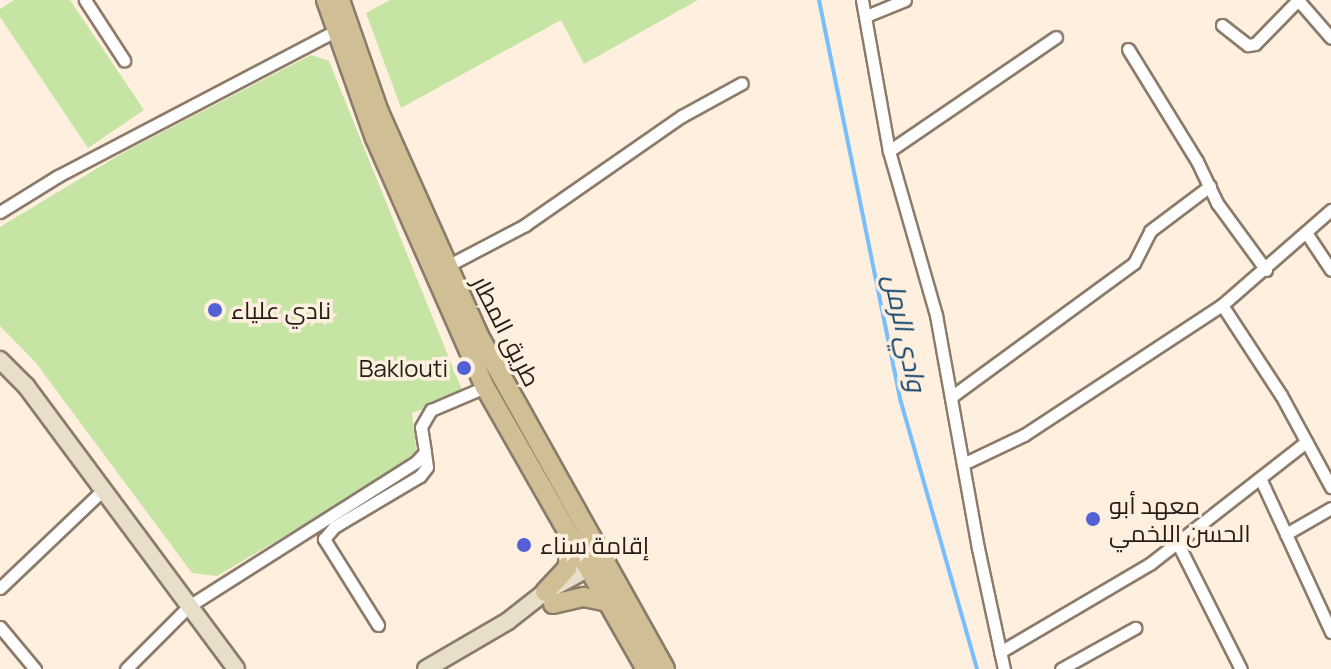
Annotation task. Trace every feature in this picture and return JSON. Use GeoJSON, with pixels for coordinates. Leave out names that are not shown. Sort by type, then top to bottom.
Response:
{"type":"FeatureCollection","features":[{"type":"Feature","properties":{"kind":"main road","name":"طريق المطار"},"geometry":{"type":"LineString","coordinates":[[326,0],[335,31],[427,261],[573,540],[600,571],[607,602],[646,669]]}},
{"type":"Feature","properties":{"kind":"main road","name":"طريق المطار"},"geometry":{"type":"LineString","coordinates":[[340,0],[379,112],[447,266],[488,379],[600,571],[665,669]]}},
{"type":"Feature","properties":{"kind":"main road"},"geometry":{"type":"LineString","coordinates":[[0,360],[26,386],[236,669]]}},
{"type":"Feature","properties":{"kind":"main road"},"geometry":{"type":"LineString","coordinates":[[549,598],[567,568],[573,540]]}},
{"type":"Feature","properties":{"kind":"main road"},"geometry":{"type":"LineString","coordinates":[[426,669],[600,571]]}},
{"type":"Feature","properties":{"kind":"main road"},"geometry":{"type":"LineString","coordinates":[[549,598],[584,597],[607,602]]}},
{"type":"Feature","properties":{"kind":"street"},"geometry":{"type":"LineString","coordinates":[[85,0],[124,60]]}},
{"type":"Feature","properties":{"kind":"street"},"geometry":{"type":"LineString","coordinates":[[862,0],[889,151],[936,315],[1004,669]]}},
{"type":"Feature","properties":{"kind":"street"},"geometry":{"type":"LineString","coordinates":[[866,16],[905,0]]}},
{"type":"Feature","properties":{"kind":"street"},"geometry":{"type":"LineString","coordinates":[[1222,25],[1248,45],[1255,44],[1298,0],[1331,38]]}},
{"type":"Feature","properties":{"kind":"street"},"geometry":{"type":"LineString","coordinates":[[0,212],[58,176],[335,31]]}},
{"type":"Feature","properties":{"kind":"street"},"geometry":{"type":"LineString","coordinates":[[889,151],[1056,37]]}},
{"type":"Feature","properties":{"kind":"street"},"geometry":{"type":"LineString","coordinates":[[1128,49],[1230,222],[1266,270]]}},
{"type":"Feature","properties":{"kind":"street"},"geometry":{"type":"LineString","coordinates":[[447,266],[543,213],[682,116],[742,83]]}},
{"type":"Feature","properties":{"kind":"street"},"geometry":{"type":"LineString","coordinates":[[951,397],[1134,263],[1150,231],[1210,186]]}},
{"type":"Feature","properties":{"kind":"street"},"geometry":{"type":"LineString","coordinates":[[963,464],[1047,420],[1222,305],[1266,270],[1331,210]]}},
{"type":"Feature","properties":{"kind":"street"},"geometry":{"type":"LineString","coordinates":[[1307,234],[1331,270]]}},
{"type":"Feature","properties":{"kind":"street"},"geometry":{"type":"LineString","coordinates":[[1222,305],[1281,395],[1331,487]]}},
{"type":"Feature","properties":{"kind":"street"},"geometry":{"type":"LineString","coordinates":[[378,625],[324,539],[334,527],[420,476],[427,467],[421,427],[431,410],[488,379]]}},
{"type":"Feature","properties":{"kind":"street"},"geometry":{"type":"LineString","coordinates":[[1000,652],[1151,563],[1306,442]]}},
{"type":"Feature","properties":{"kind":"street"},"geometry":{"type":"LineString","coordinates":[[126,669],[189,606],[416,462],[425,452]]}},
{"type":"Feature","properties":{"kind":"street"},"geometry":{"type":"LineString","coordinates":[[1260,478],[1331,632]]}},
{"type":"Feature","properties":{"kind":"street"},"geometry":{"type":"LineString","coordinates":[[0,588],[103,490]]}},
{"type":"Feature","properties":{"kind":"street"},"geometry":{"type":"LineString","coordinates":[[1286,534],[1331,508]]}},
{"type":"Feature","properties":{"kind":"street"},"geometry":{"type":"LineString","coordinates":[[1177,542],[1241,669]]}},
{"type":"Feature","properties":{"kind":"street"},"geometry":{"type":"LineString","coordinates":[[0,627],[35,669]]}},
{"type":"Feature","properties":{"kind":"street"},"geometry":{"type":"LineString","coordinates":[[1061,669],[1135,628]]}},
{"type":"Feature","properties":{"kind":"green space"},"geometry":{"type":"Polygon","coordinates":[[[14,0],[70,0],[144,110],[88,148],[0,17],[0,9],[14,0]]]}},
{"type":"Feature","properties":{"kind":"green space"},"geometry":{"type":"Polygon","coordinates":[[[390,0],[698,0],[584,64],[561,20],[401,108],[366,13],[390,0]]]}},
{"type":"Feature","properties":{"kind":"green space","name":"نادي علياء"},"geometry":{"type":"Polygon","coordinates":[[[311,55],[329,61],[464,395],[412,413],[417,458],[217,576],[192,573],[36,363],[0,326],[0,227],[126,151],[311,55]]]}},
{"type":"Feature","properties":{"kind":"waterway","name":"وادي الرمل"},"geometry":{"type":"LineString","coordinates":[[819,0],[901,402],[977,669]]}},
{"type":"Feature","properties":{"kind":"place","name":"نادي علياء"},"geometry":{"type":"Point","coordinates":[215,310]}},
{"type":"Feature","properties":{"kind":"place","name":"Baklouti"},"geometry":{"type":"Point","coordinates":[464,368]}},
{"type":"Feature","properties":{"kind":"place","name":"معهد أبو الحسن اللخمي"},"geometry":{"type":"Point","coordinates":[1093,519]}},
{"type":"Feature","properties":{"kind":"place","name":"إقامة سناء"},"geometry":{"type":"Point","coordinates":[524,545]}}]}
